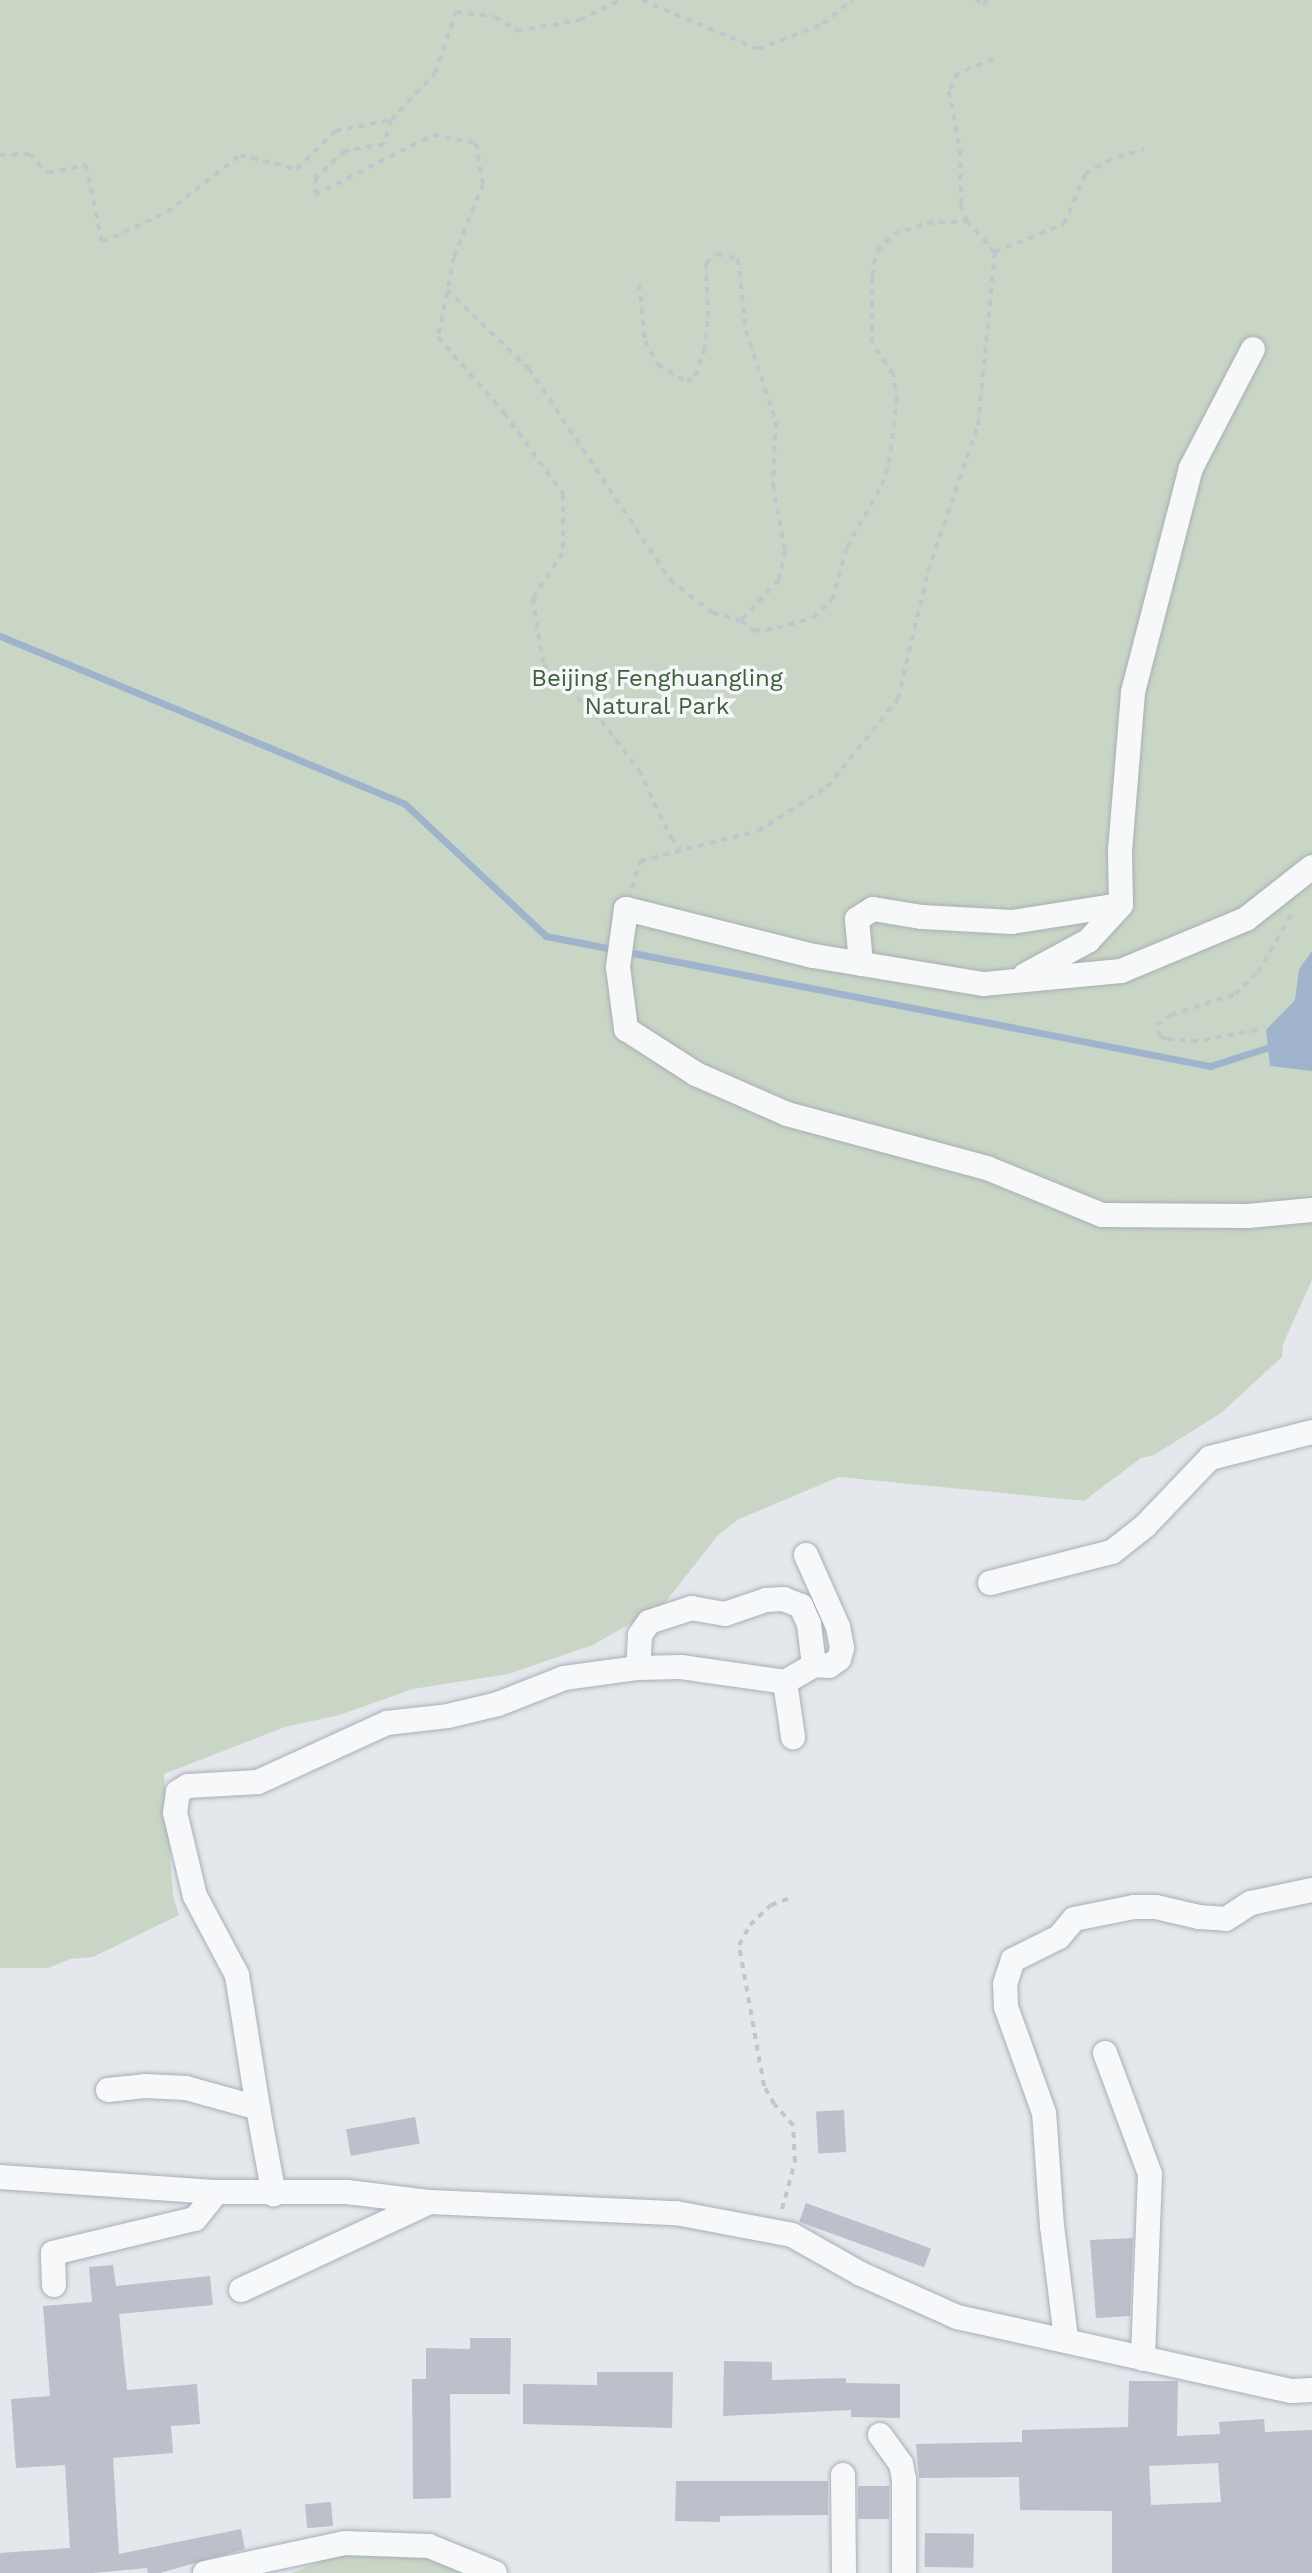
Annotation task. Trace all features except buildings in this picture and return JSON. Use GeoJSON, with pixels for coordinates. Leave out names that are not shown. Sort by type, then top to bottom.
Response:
{"type":"FeatureCollection","features":[{"type":"Feature","properties":{"kind":"street"},"geometry":{"type":"LineString","coordinates":[[1008,981],[1037,970],[1088,941],[1121,905],[1120,851],[1133,692],[1191,468],[1253,349]]}},
{"type":"Feature","properties":{"kind":"street"},"geometry":{"type":"LineString","coordinates":[[1309,870],[1246,919],[1121,971],[983,984],[813,956],[626,909],[618,967],[626,1029],[696,1074],[787,1114],[987,1168],[1102,1215],[1248,1216],[1312,1210]]}},
{"type":"Feature","properties":{"kind":"street"},"geometry":{"type":"LineString","coordinates":[[861,964],[857,919],[873,909],[922,917],[1012,922],[1121,905]]}},
{"type":"Feature","properties":{"kind":"street"},"geometry":{"type":"LineString","coordinates":[[990,1583],[1112,1552],[1145,1526],[1210,1458],[1312,1432]]}},
{"type":"Feature","properties":{"kind":"street"},"geometry":{"type":"LineString","coordinates":[[274,2195],[237,1975],[195,1896],[175,1813],[178,1792],[188,1786],[258,1782],[404,1718],[448,1716],[498,1704],[564,1678],[638,1668],[681,1667],[785,1682],[814,1665],[829,1666],[839,1659],[842,1648],[838,1627],[806,1555]]}},
{"type":"Feature","properties":{"kind":"street"},"geometry":{"type":"LineString","coordinates":[[638,1668],[640,1635],[649,1622],[692,1608],[725,1614],[766,1600],[784,1599],[801,1606],[809,1624],[814,1665]]}},
{"type":"Feature","properties":{"kind":"street"},"geometry":{"type":"LineString","coordinates":[[785,1682],[793,1737]]}},
{"type":"Feature","properties":{"kind":"street"},"geometry":{"type":"LineString","coordinates":[[1066,2338],[1052,2226],[1044,2113],[1006,2007],[1005,1984],[1013,1960],[1059,1937],[1074,1919],[1134,1907],[1156,1907],[1199,1917],[1226,1919],[1251,1903],[1312,1890]]}},
{"type":"Feature","properties":{"kind":"street"},"geometry":{"type":"LineString","coordinates":[[1105,2053],[1150,2174],[1143,2359]]}},
{"type":"Feature","properties":{"kind":"street"},"geometry":{"type":"LineString","coordinates":[[108,2090],[145,2086],[186,2088],[258,2108]]}},
{"type":"Feature","properties":{"kind":"street"},"geometry":{"type":"LineString","coordinates":[[0,2177],[274,2195],[347,2192],[430,2202],[676,2213],[792,2235],[861,2274],[957,2317],[1066,2338],[1143,2359],[1291,2391],[1312,2390]]}},
{"type":"Feature","properties":{"kind":"street"},"geometry":{"type":"LineString","coordinates":[[54,2285],[53,2253],[195,2219],[217,2192]]}},
{"type":"Feature","properties":{"kind":"street"},"geometry":{"type":"LineString","coordinates":[[241,2290],[430,2202]]}},
{"type":"Feature","properties":{"kind":"street"},"geometry":{"type":"LineString","coordinates":[[880,2435],[901,2464],[904,2479],[904,2573]]}},
{"type":"Feature","properties":{"kind":"street"},"geometry":{"type":"LineString","coordinates":[[843,2475],[844,2573]]}},
{"type":"Feature","properties":{"kind":"street"},"geometry":{"type":"LineString","coordinates":[[205,2573],[345,2543],[429,2546],[495,2573]]}},
{"type":"Feature","properties":{"kind":"path"},"geometry":{"type":"LineString","coordinates":[[620,0],[580,20],[517,31],[495,17],[456,12],[435,73],[391,120],[384,144],[345,151],[316,177],[315,195],[433,135],[476,143],[483,184],[454,257],[438,337],[504,413],[563,494],[563,553],[533,598],[543,664],[601,721],[639,770],[671,838],[681,848]]}},
{"type":"Feature","properties":{"kind":"path"},"geometry":{"type":"LineString","coordinates":[[642,0],[758,49],[823,24],[852,0]]}},
{"type":"Feature","properties":{"kind":"path"},"geometry":{"type":"LineString","coordinates":[[975,0],[982,3],[992,0]]}},
{"type":"Feature","properties":{"kind":"path"},"geometry":{"type":"LineString","coordinates":[[626,909],[640,861],[681,848],[758,831],[827,787],[898,699],[928,571],[978,425],[995,252],[967,221],[961,205],[960,150],[949,91],[958,73],[993,59]]}},
{"type":"Feature","properties":{"kind":"path"},"geometry":{"type":"LineString","coordinates":[[0,155],[29,154],[48,173],[86,165],[102,242],[167,212],[240,155],[297,169],[335,131],[391,120]]}},
{"type":"Feature","properties":{"kind":"path"},"geometry":{"type":"LineString","coordinates":[[995,252],[1064,224],[1085,174],[1107,161],[1144,149]]}},
{"type":"Feature","properties":{"kind":"path"},"geometry":{"type":"LineString","coordinates":[[447,290],[529,369],[670,580],[713,613],[741,620],[754,631],[777,628],[813,618],[832,600],[847,547],[882,485],[897,401],[893,374],[872,343],[872,276],[877,251],[894,234],[927,223],[967,221]]}},
{"type":"Feature","properties":{"kind":"path"},"geometry":{"type":"LineString","coordinates":[[639,284],[645,341],[658,365],[687,382],[695,376],[704,351],[708,317],[706,263],[717,254],[738,259],[749,342],[776,422],[773,485],[785,551],[779,580],[741,620]]}},
{"type":"Feature","properties":{"kind":"path"},"geometry":{"type":"LineString","coordinates":[[1257,1030],[1197,1041],[1166,1039],[1160,1036],[1156,1025],[1171,1015],[1235,994],[1258,972],[1285,930],[1309,870]]}},
{"type":"Feature","properties":{"kind":"path"},"geometry":{"type":"LineString","coordinates":[[776,2232],[795,2162],[793,2125],[774,2104],[764,2086],[739,1945],[750,1925],[771,1905],[793,1897]]}},
{"type":"Feature","properties":{"kind":"green space","name":"Beijing Fenghuangling Natural Park"},"geometry":{"type":"Polygon","coordinates":[[[0,0],[1312,0],[1312,1280],[1283,1344],[1282,1357],[1221,1413],[1154,1455],[1141,1458],[1084,1501],[839,1477],[739,1519],[718,1535],[664,1604],[593,1645],[508,1674],[413,1689],[339,1715],[285,1727],[164,1774],[173,1895],[179,1915],[93,1957],[70,1959],[48,1968],[0,1968],[0,0]]]}},
{"type":"Feature","properties":{"kind":"green space"},"geometry":{"type":"Polygon","coordinates":[[[401,2548],[488,2573],[292,2573],[330,2557],[401,2548]]]}},
{"type":"Feature","properties":{"kind":"water"},"geometry":{"type":"Polygon","coordinates":[[[1312,951],[1312,1071],[1270,1066],[1266,1030],[1295,1000],[1299,969],[1312,951]]]}},
{"type":"Feature","properties":{"kind":"waterway"},"geometry":{"type":"LineString","coordinates":[[0,636],[405,804],[546,936],[1210,1066],[1276,1045]]}}]}
